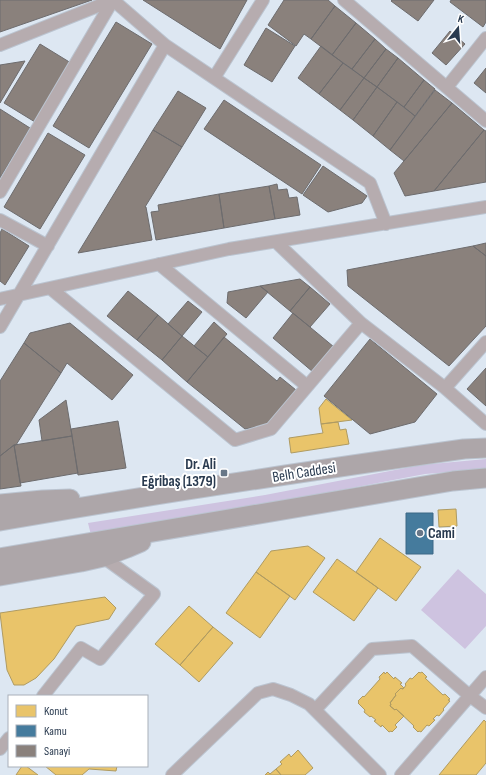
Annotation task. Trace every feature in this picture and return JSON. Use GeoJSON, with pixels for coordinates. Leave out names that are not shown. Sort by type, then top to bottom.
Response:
{"type":"FeatureCollection","features":[{"type":"Feature","properties":{"kind":"main road","name":"Belh Caddesi"},"geometry":{"type":"LineString","coordinates":[[0,521],[123,500],[464,449],[486,448]]}},
{"type":"Feature","properties":{"kind":"main road"},"geometry":{"type":"LineString","coordinates":[[0,558],[453,481],[486,478]]}},
{"type":"Feature","properties":{"kind":"main road","name":"Belh Caddesi"},"geometry":{"type":"LineString","coordinates":[[0,504],[73,498],[123,500]]}},
{"type":"Feature","properties":{"kind":"main road"},"geometry":{"type":"LineString","coordinates":[[0,576],[81,562],[103,556],[143,541],[159,531]]}},
{"type":"Feature","properties":{"kind":"street"},"geometry":{"type":"LineString","coordinates":[[0,45],[113,0],[0,192]]}},
{"type":"Feature","properties":{"kind":"street"},"geometry":{"type":"LineString","coordinates":[[114,0],[164,45],[370,183],[386,224]]}},
{"type":"Feature","properties":{"kind":"street"},"geometry":{"type":"LineString","coordinates":[[214,78],[263,0]]}},
{"type":"Feature","properties":{"kind":"street"},"geometry":{"type":"LineString","coordinates":[[344,0],[486,121]]}},
{"type":"Feature","properties":{"kind":"street"},"geometry":{"type":"LineString","coordinates":[[447,87],[486,38]]}},
{"type":"Feature","properties":{"kind":"street"},"geometry":{"type":"LineString","coordinates":[[0,327],[164,45]]}},
{"type":"Feature","properties":{"kind":"street"},"geometry":{"type":"LineString","coordinates":[[0,299],[229,249],[486,208]]}},
{"type":"Feature","properties":{"kind":"street"},"geometry":{"type":"LineString","coordinates":[[0,220],[48,246]]}},
{"type":"Feature","properties":{"kind":"street"},"geometry":{"type":"LineString","coordinates":[[276,242],[361,323],[445,388],[486,424]]}},
{"type":"Feature","properties":{"kind":"street"},"geometry":{"type":"LineString","coordinates":[[159,264],[307,386]]}},
{"type":"Feature","properties":{"kind":"street"},"geometry":{"type":"LineString","coordinates":[[50,288],[235,440],[271,429],[361,323]]}},
{"type":"Feature","properties":{"kind":"street"},"geometry":{"type":"LineString","coordinates":[[445,388],[486,342]]}},
{"type":"Feature","properties":{"kind":"street"},"geometry":{"type":"LineString","coordinates":[[44,695],[81,648],[100,659],[154,594],[103,556]]}},
{"type":"Feature","properties":{"kind":"street"},"geometry":{"type":"LineString","coordinates":[[315,710],[372,650],[412,646],[486,708]]}},
{"type":"Feature","properties":{"kind":"street"},"geometry":{"type":"LineString","coordinates":[[401,775],[486,677]]}},
{"type":"Feature","properties":{"kind":"street"},"geometry":{"type":"LineString","coordinates":[[172,775],[258,693],[273,689],[291,695],[310,704],[380,775]]}},
{"type":"Feature","properties":{"kind":"street"},"geometry":{"type":"LineString","coordinates":[[0,749],[8,739]]}},
{"type":"Feature","properties":{"kind":"shaded area"},"geometry":{"type":"Polygon","coordinates":[[[486,459],[486,469],[425,474],[91,535],[88,523],[265,495],[421,465],[486,459]]]}},
{"type":"Feature","properties":{"kind":"shaded area"},"geometry":{"type":"Polygon","coordinates":[[[458,569],[486,594],[486,626],[465,649],[421,610],[458,569]]]}},
{"type":"Feature","properties":{"kind":"building: Konut"},"geometry":{"type":"Polygon","coordinates":[[[326,399],[352,420],[321,424],[319,408],[326,399]]]}},
{"type":"Feature","properties":{"kind":"building: Konut"},"geometry":{"type":"Polygon","coordinates":[[[338,422],[340,430],[346,429],[349,444],[291,453],[289,438],[323,433],[321,424],[338,422]]]}},
{"type":"Feature","properties":{"kind":"building: Konut"},"geometry":{"type":"Polygon","coordinates":[[[456,509],[457,526],[439,527],[438,510],[456,509]]]}},
{"type":"Feature","properties":{"kind":"building: Konut"},"geometry":{"type":"Polygon","coordinates":[[[380,538],[421,567],[396,601],[356,572],[380,538]]]}},
{"type":"Feature","properties":{"kind":"building: Konut"},"geometry":{"type":"Polygon","coordinates":[[[308,546],[325,558],[295,600],[256,572],[271,551],[308,546]]]}},
{"type":"Feature","properties":{"kind":"building: Konut"},"geometry":{"type":"Polygon","coordinates":[[[337,559],[378,588],[354,621],[313,592],[337,559]]]}},
{"type":"Feature","properties":{"kind":"building: Konut"},"geometry":{"type":"Polygon","coordinates":[[[256,572],[290,596],[260,638],[226,613],[256,572]]]}},
{"type":"Feature","properties":{"kind":"building: Konut"},"geometry":{"type":"Polygon","coordinates":[[[105,597],[116,608],[109,619],[76,626],[54,659],[36,678],[24,685],[14,685],[7,670],[0,613],[105,597]]]}},
{"type":"Feature","properties":{"kind":"building: Konut"},"geometry":{"type":"Polygon","coordinates":[[[189,606],[213,627],[180,665],[155,644],[189,606]]]}},
{"type":"Feature","properties":{"kind":"building: Konut"},"geometry":{"type":"Polygon","coordinates":[[[213,627],[233,643],[199,682],[180,665],[213,627]]]}},
{"type":"Feature","properties":{"kind":"building: Konut"},"geometry":{"type":"Polygon","coordinates":[[[384,672],[385,674],[387,672],[394,679],[395,677],[402,683],[400,684],[404,688],[401,688],[395,694],[396,695],[390,703],[390,706],[404,716],[395,725],[397,727],[392,732],[389,732],[382,725],[381,727],[374,721],[376,720],[364,712],[365,710],[358,703],[358,701],[363,696],[364,697],[380,679],[379,677],[384,672]]]}},
{"type":"Feature","properties":{"kind":"building: Konut"},"geometry":{"type":"Polygon","coordinates":[[[419,672],[422,672],[427,677],[425,678],[443,695],[445,694],[450,699],[439,716],[437,715],[433,719],[435,720],[429,726],[427,725],[421,732],[418,732],[413,727],[414,726],[396,709],[395,710],[390,706],[390,703],[396,695],[395,694],[401,688],[404,688],[406,685],[405,684],[410,678],[412,679],[419,672]]]}},
{"type":"Feature","properties":{"kind":"building: Konut"},"geometry":{"type":"Polygon","coordinates":[[[484,720],[486,722],[486,763],[476,775],[439,775],[484,720]]]}},
{"type":"Feature","properties":{"kind":"building: Konut"},"geometry":{"type":"Polygon","coordinates":[[[298,750],[313,768],[305,775],[281,775],[276,769],[282,764],[280,762],[289,754],[291,757],[298,750]]]}},
{"type":"Feature","properties":{"kind":"building: Konut"},"geometry":{"type":"Polygon","coordinates":[[[21,767],[27,767],[38,775],[16,775],[21,767]]]}},
{"type":"Feature","properties":{"kind":"building: Konut"},"geometry":{"type":"Polygon","coordinates":[[[46,767],[117,767],[116,771],[89,769],[82,775],[56,775],[46,767]]]}},
{"type":"Feature","properties":{"kind":"building: Konut"},"geometry":{"type":"Polygon","coordinates":[[[276,769],[281,775],[265,775],[268,772],[270,774],[276,769]]]}},
{"type":"Feature","properties":{"kind":"building: Kamu","name":"Cami"},"geometry":{"type":"Polygon","coordinates":[[[406,513],[433,513],[433,554],[406,554],[406,513]]]}},
{"type":"Feature","properties":{"kind":"building: Sanayi"},"geometry":{"type":"Polygon","coordinates":[[[0,0],[92,0],[0,32],[0,0]]]}},
{"type":"Feature","properties":{"kind":"building: Sanayi"},"geometry":{"type":"Polygon","coordinates":[[[143,0],[247,0],[220,49],[143,0]]]}},
{"type":"Feature","properties":{"kind":"building: Sanayi"},"geometry":{"type":"Polygon","coordinates":[[[284,0],[328,0],[335,6],[311,39],[304,34],[296,46],[268,25],[284,0]]]}},
{"type":"Feature","properties":{"kind":"building: Sanayi"},"geometry":{"type":"Polygon","coordinates":[[[434,0],[418,21],[391,1],[434,0]]]}},
{"type":"Feature","properties":{"kind":"building: Sanayi"},"geometry":{"type":"Polygon","coordinates":[[[451,0],[486,0],[486,22],[483,27],[450,2],[451,0]]]}},
{"type":"Feature","properties":{"kind":"building: Sanayi"},"geometry":{"type":"Polygon","coordinates":[[[335,6],[356,23],[332,55],[311,39],[335,6]]]}},
{"type":"Feature","properties":{"kind":"building: Sanayi"},"geometry":{"type":"Polygon","coordinates":[[[116,22],[152,44],[89,148],[53,126],[116,22]]]}},
{"type":"Feature","properties":{"kind":"building: Sanayi"},"geometry":{"type":"Polygon","coordinates":[[[356,23],[375,39],[352,69],[332,55],[356,23]]]}},
{"type":"Feature","properties":{"kind":"building: Sanayi"},"geometry":{"type":"Polygon","coordinates":[[[266,28],[295,46],[272,82],[244,65],[266,28]]]}},
{"type":"Feature","properties":{"kind":"building: Sanayi"},"geometry":{"type":"Polygon","coordinates":[[[450,31],[465,44],[446,65],[432,53],[450,31]]]}},
{"type":"Feature","properties":{"kind":"building: Sanayi"},"geometry":{"type":"Polygon","coordinates":[[[375,39],[386,49],[364,78],[352,69],[375,39]]]}},
{"type":"Feature","properties":{"kind":"building: Sanayi"},"geometry":{"type":"Polygon","coordinates":[[[40,44],[71,63],[35,122],[4,103],[40,44]]]}},
{"type":"Feature","properties":{"kind":"building: Sanayi"},"geometry":{"type":"Polygon","coordinates":[[[321,46],[343,63],[319,94],[298,78],[321,46]]]}},
{"type":"Feature","properties":{"kind":"building: Sanayi"},"geometry":{"type":"Polygon","coordinates":[[[386,49],[398,58],[377,87],[364,78],[386,49]]]}},
{"type":"Feature","properties":{"kind":"building: Sanayi"},"geometry":{"type":"Polygon","coordinates":[[[398,58],[424,80],[404,107],[377,87],[398,58]]]}},
{"type":"Feature","properties":{"kind":"building: Sanayi"},"geometry":{"type":"Polygon","coordinates":[[[25,61],[0,103],[0,65],[25,61]]]}},
{"type":"Feature","properties":{"kind":"building: Sanayi"},"geometry":{"type":"Polygon","coordinates":[[[343,63],[364,78],[340,110],[319,94],[343,63]]]}},
{"type":"Feature","properties":{"kind":"building: Sanayi"},"geometry":{"type":"Polygon","coordinates":[[[486,68],[486,93],[474,83],[486,68]]]}},
{"type":"Feature","properties":{"kind":"building: Sanayi"},"geometry":{"type":"Polygon","coordinates":[[[364,78],[377,87],[353,120],[340,110],[364,78]]]}},
{"type":"Feature","properties":{"kind":"building: Sanayi"},"geometry":{"type":"Polygon","coordinates":[[[424,80],[435,89],[415,116],[404,107],[424,80]]]}},
{"type":"Feature","properties":{"kind":"building: Sanayi"},"geometry":{"type":"Polygon","coordinates":[[[377,87],[397,102],[373,136],[353,120],[377,87]]]}},
{"type":"Feature","properties":{"kind":"building: Sanayi"},"geometry":{"type":"Polygon","coordinates":[[[435,90],[452,103],[404,161],[390,150],[435,90]]]}},
{"type":"Feature","properties":{"kind":"building: Sanayi"},"geometry":{"type":"Polygon","coordinates":[[[178,91],[206,108],[182,147],[153,130],[178,91]]]}},
{"type":"Feature","properties":{"kind":"building: Sanayi"},"geometry":{"type":"Polygon","coordinates":[[[224,100],[321,165],[302,194],[204,129],[224,100]]]}},
{"type":"Feature","properties":{"kind":"building: Sanayi"},"geometry":{"type":"Polygon","coordinates":[[[397,102],[415,116],[390,150],[373,136],[397,102]]]}},
{"type":"Feature","properties":{"kind":"building: Sanayi"},"geometry":{"type":"Polygon","coordinates":[[[452,103],[484,130],[434,191],[405,196],[394,173],[452,103]]]}},
{"type":"Feature","properties":{"kind":"building: Sanayi"},"geometry":{"type":"Polygon","coordinates":[[[0,109],[30,128],[0,178],[0,109]]]}},
{"type":"Feature","properties":{"kind":"building: Sanayi"},"geometry":{"type":"Polygon","coordinates":[[[153,130],[182,147],[145,207],[152,240],[78,253],[153,130]]]}},
{"type":"Feature","properties":{"kind":"building: Sanayi"},"geometry":{"type":"Polygon","coordinates":[[[484,130],[486,131],[486,182],[434,191],[484,130]]]}},
{"type":"Feature","properties":{"kind":"building: Sanayi"},"geometry":{"type":"Polygon","coordinates":[[[48,133],[85,155],[40,229],[4,207],[48,133]]]}},
{"type":"Feature","properties":{"kind":"building: Sanayi"},"geometry":{"type":"Polygon","coordinates":[[[323,166],[367,196],[362,203],[328,212],[303,195],[323,166]]]}},
{"type":"Feature","properties":{"kind":"building: Sanayi"},"geometry":{"type":"Polygon","coordinates":[[[277,184],[278,190],[287,189],[289,198],[297,197],[300,215],[275,219],[269,186],[277,184]]]}},
{"type":"Feature","properties":{"kind":"building: Sanayi"},"geometry":{"type":"Polygon","coordinates":[[[269,186],[275,219],[224,228],[219,194],[269,186]]]}},
{"type":"Feature","properties":{"kind":"building: Sanayi"},"geometry":{"type":"Polygon","coordinates":[[[219,194],[224,228],[156,240],[151,212],[159,211],[158,205],[219,194]]]}},
{"type":"Feature","properties":{"kind":"building: Sanayi"},"geometry":{"type":"Polygon","coordinates":[[[2,229],[29,246],[5,285],[0,281],[0,233],[2,229]]]}},
{"type":"Feature","properties":{"kind":"building: Sanayi"},"geometry":{"type":"Polygon","coordinates":[[[486,243],[486,256],[473,246],[486,243]]]}},
{"type":"Feature","properties":{"kind":"building: Sanayi"},"geometry":{"type":"Polygon","coordinates":[[[473,246],[486,256],[486,326],[449,366],[348,286],[347,270],[473,246]]]}},
{"type":"Feature","properties":{"kind":"building: Sanayi"},"geometry":{"type":"Polygon","coordinates":[[[300,279],[310,287],[290,311],[260,286],[300,279]]]}},
{"type":"Feature","properties":{"kind":"building: Sanayi"},"geometry":{"type":"Polygon","coordinates":[[[260,286],[268,292],[246,318],[227,303],[228,292],[260,286]]]}},
{"type":"Feature","properties":{"kind":"building: Sanayi"},"geometry":{"type":"Polygon","coordinates":[[[310,287],[330,304],[310,327],[290,311],[310,287]]]}},
{"type":"Feature","properties":{"kind":"building: Sanayi"},"geometry":{"type":"Polygon","coordinates":[[[128,291],[158,315],[137,340],[107,316],[128,291]]]}},
{"type":"Feature","properties":{"kind":"building: Sanayi"},"geometry":{"type":"Polygon","coordinates":[[[188,301],[202,312],[182,336],[168,324],[188,301]]]}},
{"type":"Feature","properties":{"kind":"building: Sanayi"},"geometry":{"type":"Polygon","coordinates":[[[293,313],[334,347],[313,372],[273,338],[293,313]]]}},
{"type":"Feature","properties":{"kind":"building: Sanayi"},"geometry":{"type":"Polygon","coordinates":[[[158,315],[182,336],[162,360],[137,340],[158,315]]]}},
{"type":"Feature","properties":{"kind":"building: Sanayi"},"geometry":{"type":"Polygon","coordinates":[[[214,322],[227,334],[208,357],[194,346],[214,322]]]}},
{"type":"Feature","properties":{"kind":"building: Sanayi"},"geometry":{"type":"Polygon","coordinates":[[[70,323],[133,375],[112,400],[67,363],[61,373],[24,343],[30,333],[70,323]]]}},
{"type":"Feature","properties":{"kind":"building: Sanayi"},"geometry":{"type":"Polygon","coordinates":[[[182,336],[208,357],[187,382],[162,360],[182,336]]]}},
{"type":"Feature","properties":{"kind":"building: Sanayi"},"geometry":{"type":"Polygon","coordinates":[[[224,337],[277,381],[280,377],[296,390],[267,425],[245,429],[187,382],[224,337]]]}},
{"type":"Feature","properties":{"kind":"building: Sanayi"},"geometry":{"type":"Polygon","coordinates":[[[370,339],[437,394],[415,422],[370,434],[324,396],[370,339]]]}},
{"type":"Feature","properties":{"kind":"building: Sanayi"},"geometry":{"type":"Polygon","coordinates":[[[24,343],[61,373],[16,445],[0,456],[0,381],[24,343]]]}},
{"type":"Feature","properties":{"kind":"building: Sanayi"},"geometry":{"type":"Polygon","coordinates":[[[486,368],[486,406],[467,389],[486,368]]]}},
{"type":"Feature","properties":{"kind":"building: Sanayi"},"geometry":{"type":"Polygon","coordinates":[[[66,400],[72,436],[42,441],[39,420],[66,400]]]}},
{"type":"Feature","properties":{"kind":"building: Sanayi"},"geometry":{"type":"Polygon","coordinates":[[[118,421],[126,468],[78,475],[71,429],[118,421]]]}},
{"type":"Feature","properties":{"kind":"building: Sanayi"},"geometry":{"type":"Polygon","coordinates":[[[72,436],[78,473],[20,483],[14,445],[72,436]]]}},
{"type":"Feature","properties":{"kind":"building: Sanayi"},"geometry":{"type":"Polygon","coordinates":[[[14,445],[21,486],[0,489],[0,456],[14,445]]]}},
{"type":"Feature","properties":{"kind":"place","name":"Dr. Ali Eğribaş (1379)"},"geometry":{"type":"Point","coordinates":[224,473]}},
{"type":"Feature","properties":{"kind":"place","name":"Cami"},"geometry":{"type":"Point","coordinates":[420,533]}}]}
